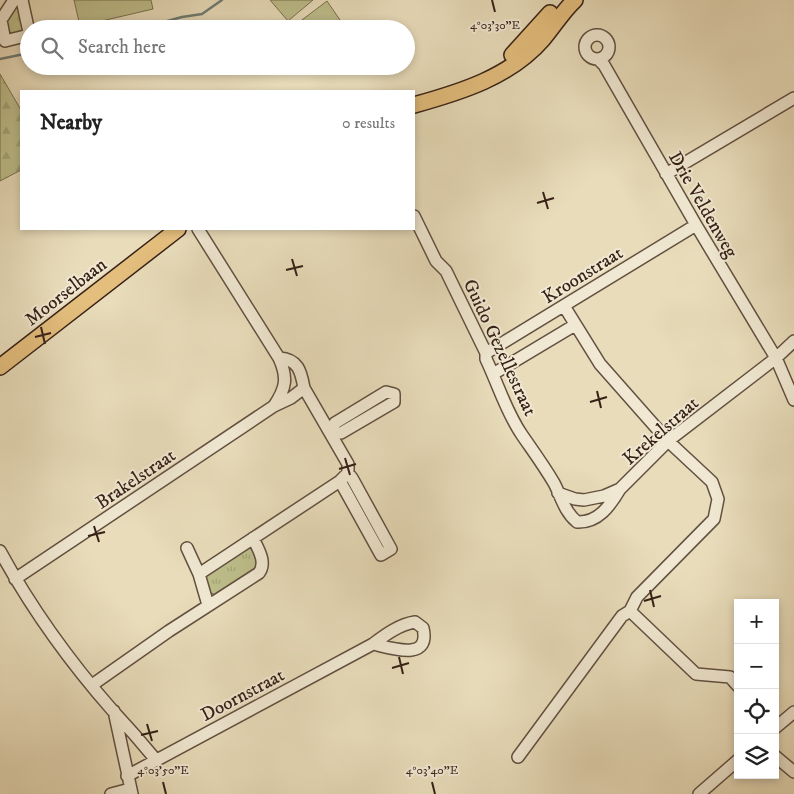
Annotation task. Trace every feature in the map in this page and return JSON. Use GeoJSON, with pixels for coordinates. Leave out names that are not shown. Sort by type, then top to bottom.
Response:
{"type":"FeatureCollection","features":[{"type":"Feature","properties":{"kind":"main road"},"geometry":{"type":"LineString","coordinates":[[415,96],[464,81],[504,60],[516,52],[561,0]]}},
{"type":"Feature","properties":{"kind":"main road"},"geometry":{"type":"LineString","coordinates":[[415,105],[473,86],[512,66],[544,38],[576,0]]}},
{"type":"Feature","properties":{"kind":"main road","name":"Moorselbaan"},"geometry":{"type":"LineString","coordinates":[[0,367],[177,230]]}},
{"type":"Feature","properties":{"kind":"street"},"geometry":{"type":"LineString","coordinates":[[14,0],[1,20],[5,41],[20,36]]}},
{"type":"Feature","properties":{"kind":"street"},"geometry":{"type":"LineString","coordinates":[[22,0],[26,20]]}},
{"type":"Feature","properties":{"kind":"street","name":"Drie Veldenweg"},"geometry":{"type":"LineString","coordinates":[[602,60],[666,174],[776,358],[794,400]]}},
{"type":"Feature","properties":{"kind":"street"},"geometry":{"type":"LineString","coordinates":[[666,174],[794,98]]}},
{"type":"Feature","properties":{"kind":"street","name":"Guido Gezellestraat"},"geometry":{"type":"LineString","coordinates":[[415,218],[436,262],[446,271],[486,353],[486,359],[502,398],[522,435],[555,484],[570,516],[576,522],[599,517],[613,501],[620,489]]}},
{"type":"Feature","properties":{"kind":"street","name":"Kroonstraat"},"geometry":{"type":"LineString","coordinates":[[486,353],[696,225]]}},
{"type":"Feature","properties":{"kind":"street","name":"Brakelstraat"},"geometry":{"type":"LineString","coordinates":[[199,230],[284,368],[285,385],[282,394],[274,406]]}},
{"type":"Feature","properties":{"kind":"street"},"geometry":{"type":"LineString","coordinates":[[518,757],[622,616],[630,611],[637,597],[714,519],[718,500],[712,482],[668,441],[600,364],[564,306]]}},
{"type":"Feature","properties":{"kind":"street","name":"Kroonstraat"},"geometry":{"type":"LineString","coordinates":[[493,374],[575,324]]}},
{"type":"Feature","properties":{"kind":"street","name":"Krekelstraat"},"geometry":{"type":"LineString","coordinates":[[558,493],[584,500],[604,496],[620,489],[668,441],[776,358],[794,341]]}},
{"type":"Feature","properties":{"kind":"street","name":"Brakelstraat"},"geometry":{"type":"LineString","coordinates":[[16,579],[274,406],[291,398],[304,388],[302,374],[296,364],[288,358],[279,358]]}},
{"type":"Feature","properties":{"kind":"street"},"geometry":{"type":"LineString","coordinates":[[199,574],[344,477],[348,464],[304,388]]}},
{"type":"Feature","properties":{"kind":"street"},"geometry":{"type":"LineString","coordinates":[[386,392],[394,394],[394,402],[341,433],[331,432],[335,423],[386,392]]}},
{"type":"Feature","properties":{"kind":"street"},"geometry":{"type":"LineString","coordinates":[[344,477],[352,478],[391,549],[381,555],[344,477]]}},
{"type":"Feature","properties":{"kind":"street"},"geometry":{"type":"LineString","coordinates":[[92,685],[208,605],[259,574],[263,568],[254,538]]}},
{"type":"Feature","properties":{"kind":"street"},"geometry":{"type":"LineString","coordinates":[[187,548],[199,574],[208,605]]}},
{"type":"Feature","properties":{"kind":"street"},"geometry":{"type":"LineString","coordinates":[[0,551],[48,630],[156,760]]}},
{"type":"Feature","properties":{"kind":"street"},"geometry":{"type":"LineString","coordinates":[[630,611],[696,674],[730,677],[734,682]]}},
{"type":"Feature","properties":{"kind":"street","name":"Doornstraat"},"geometry":{"type":"LineString","coordinates":[[127,776],[373,644]]}},
{"type":"Feature","properties":{"kind":"street"},"geometry":{"type":"LineString","coordinates":[[111,794],[131,791],[114,711]]}},
{"type":"Feature","properties":{"kind":"street"},"geometry":{"type":"LineString","coordinates":[[779,725],[794,712]]}},
{"type":"Feature","properties":{"kind":"street"},"geometry":{"type":"LineString","coordinates":[[779,759],[794,772]]}},
{"type":"Feature","properties":{"kind":"street"},"geometry":{"type":"LineString","coordinates":[[699,794],[734,763]]}},
{"type":"Feature","properties":{"kind":"green space"},"geometry":{"type":"Polygon","coordinates":[[[74,0],[151,0],[153,9],[106,20],[79,20],[74,0]]]}},
{"type":"Feature","properties":{"kind":"green space"},"geometry":{"type":"Polygon","coordinates":[[[270,0],[313,0],[289,20],[270,0]]]}},
{"type":"Feature","properties":{"kind":"green space"},"geometry":{"type":"Polygon","coordinates":[[[18,1],[21,20],[20,34],[9,34],[4,22],[18,1]]]}},
{"type":"Feature","properties":{"kind":"green space"},"geometry":{"type":"Polygon","coordinates":[[[327,1],[340,20],[302,20],[327,1]]]}},
{"type":"Feature","properties":{"kind":"green space"},"geometry":{"type":"Polygon","coordinates":[[[0,74],[20,108],[20,171],[0,181],[0,74]]]}},
{"type":"Feature","properties":{"kind":"green space"},"geometry":{"type":"Polygon","coordinates":[[[247,547],[256,556],[257,568],[216,595],[211,593],[205,576],[247,547]]]}},
{"type":"Feature","properties":{"kind":"waterway"},"geometry":{"type":"LineString","coordinates":[[171,20],[202,14],[222,0]]}},
{"type":"Feature","properties":{"kind":"waterway"},"geometry":{"type":"LineString","coordinates":[[0,59],[20,55]]}}]}
